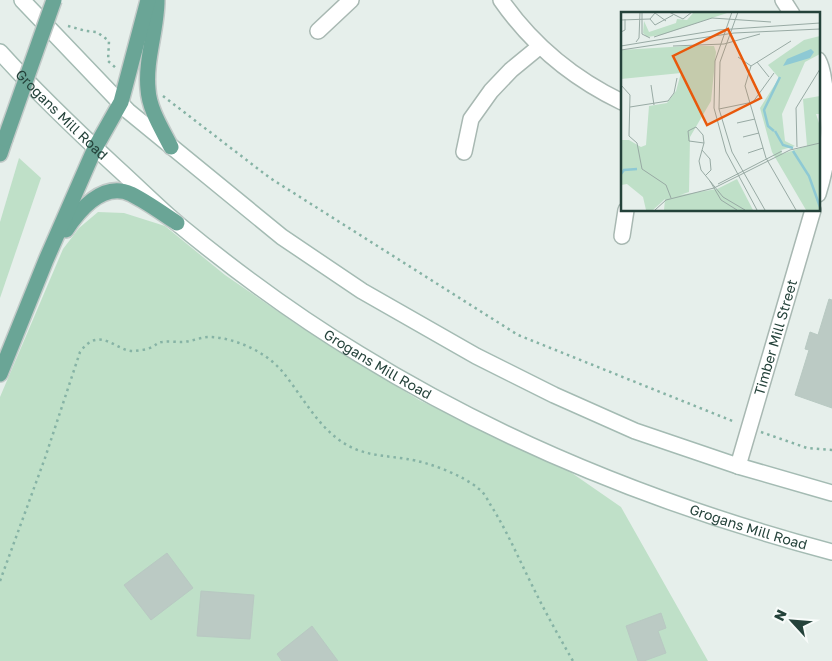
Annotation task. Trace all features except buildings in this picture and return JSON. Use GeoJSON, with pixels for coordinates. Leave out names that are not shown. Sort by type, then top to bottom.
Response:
{"type":"FeatureCollection","features":[{"type":"Feature","properties":{"kind":"main road"},"geometry":{"type":"LineString","coordinates":[[22,0],[128,111],[282,237],[362,291],[476,356],[554,395],[635,431],[738,466],[832,493]]}},
{"type":"Feature","properties":{"kind":"main road"},"geometry":{"type":"LineString","coordinates":[[0,154],[54,0]]}},
{"type":"Feature","properties":{"kind":"main road"},"geometry":{"type":"LineString","coordinates":[[0,374],[46,260],[95,148],[121,102],[148,0]]}},
{"type":"Feature","properties":{"kind":"main road"},"geometry":{"type":"LineString","coordinates":[[157,0],[157,12],[148,71],[148,90],[153,111],[171,147]]}},
{"type":"Feature","properties":{"kind":"main road"},"geometry":{"type":"LineString","coordinates":[[318,31],[352,0]]}},
{"type":"Feature","properties":{"kind":"main road"},"geometry":{"type":"LineString","coordinates":[[502,0],[515,19],[539,47],[585,82],[621,101]]}},
{"type":"Feature","properties":{"kind":"main road"},"geometry":{"type":"LineString","coordinates":[[783,0],[791,12]]}},
{"type":"Feature","properties":{"kind":"main road"},"geometry":{"type":"LineString","coordinates":[[464,152],[471,119],[491,91],[511,70],[539,47]]}},
{"type":"Feature","properties":{"kind":"main road","name":"Grogans Mill Road"},"geometry":{"type":"LineString","coordinates":[[0,52],[56,112],[177,223],[251,281],[334,339],[441,401],[524,442],[610,479],[696,512],[785,540],[832,552]]}},
{"type":"Feature","properties":{"kind":"main road"},"geometry":{"type":"LineString","coordinates":[[820,68],[828,98],[826,168],[820,188]]}},
{"type":"Feature","properties":{"kind":"main road"},"geometry":{"type":"LineString","coordinates":[[46,260],[74,218],[91,199],[113,190],[130,193],[177,223]]}},
{"type":"Feature","properties":{"kind":"main road"},"geometry":{"type":"LineString","coordinates":[[622,236],[626,211]]}},
{"type":"Feature","properties":{"kind":"main road","name":"Timber Mill Street"},"geometry":{"type":"LineString","coordinates":[[738,466],[813,211]]}},
{"type":"Feature","properties":{"kind":"path"},"geometry":{"type":"LineString","coordinates":[[64,25],[97,32],[109,42],[108,61],[127,76]]}},
{"type":"Feature","properties":{"kind":"path"},"geometry":{"type":"LineString","coordinates":[[148,90],[160,94],[270,178],[518,335],[749,427],[807,448],[832,450]]}},
{"type":"Feature","properties":{"kind":"path"},"geometry":{"type":"LineString","coordinates":[[0,581],[42,467],[80,352],[84,347],[97,340],[105,340],[130,351],[151,348],[160,342],[183,342],[195,338],[209,337],[228,339],[263,356],[280,369],[320,422],[355,449],[377,456],[406,458],[432,464],[457,475],[480,489],[505,527],[530,580],[573,661]]}},
{"type":"Feature","properties":{"kind":"green space"},"geometry":{"type":"Polygon","coordinates":[[[19,158],[41,178],[0,298],[0,222],[19,158]]]}},
{"type":"Feature","properties":{"kind":"green space"},"geometry":{"type":"Polygon","coordinates":[[[98,212],[124,213],[165,226],[225,275],[299,326],[419,400],[569,471],[621,507],[708,661],[0,661],[0,397],[63,249],[79,228],[98,212]]]}}]}
